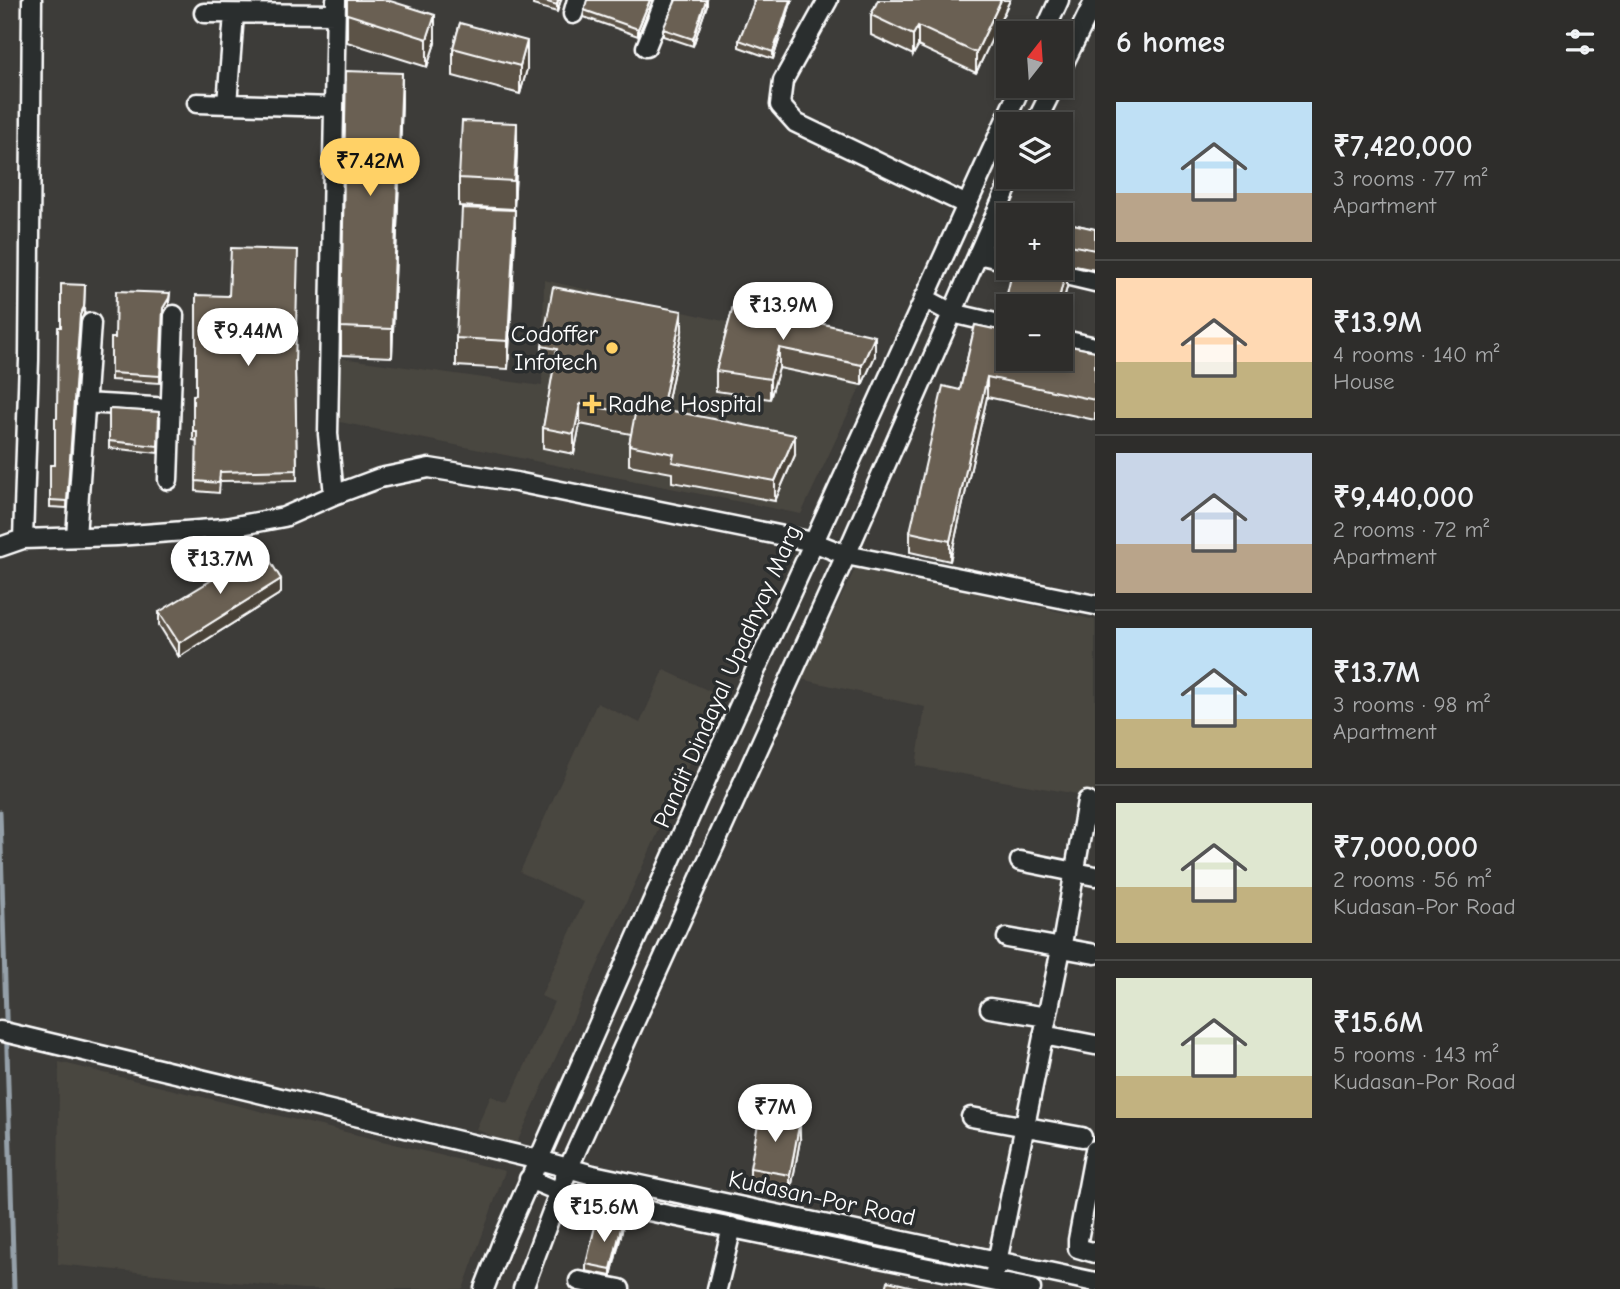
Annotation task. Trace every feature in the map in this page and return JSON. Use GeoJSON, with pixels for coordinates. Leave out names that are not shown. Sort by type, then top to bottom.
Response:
{"type":"FeatureCollection","features":[{"type":"Feature","properties":{"kind":"street"},"geometry":{"type":"LineString","coordinates":[[23,539],[30,321],[32,0]]}},
{"type":"Feature","properties":{"kind":"street"},"geometry":{"type":"LineString","coordinates":[[646,47],[665,0]]}},
{"type":"Feature","properties":{"kind":"street"},"geometry":{"type":"LineString","coordinates":[[828,0],[783,81],[780,105],[796,123],[967,205]]}},
{"type":"Feature","properties":{"kind":"street"},"geometry":{"type":"LineString","coordinates":[[1049,21],[1059,0]]}},
{"type":"Feature","properties":{"kind":"street"},"geometry":{"type":"LineString","coordinates":[[1073,45],[1095,0]]}},
{"type":"Feature","properties":{"kind":"street"},"geometry":{"type":"LineString","coordinates":[[204,13],[336,7],[328,421],[334,495]]}},
{"type":"Feature","properties":{"kind":"street"},"geometry":{"type":"LineString","coordinates":[[227,104],[234,13]]}},
{"type":"Feature","properties":{"kind":"street","name":"Pandit Dindayal Upadhyay Marg"},"geometry":{"type":"LineString","coordinates":[[484,1289],[529,1179],[813,542],[1016,98]]}},
{"type":"Feature","properties":{"kind":"street"},"geometry":{"type":"LineString","coordinates":[[197,103],[334,107]]}},
{"type":"Feature","properties":{"kind":"street"},"geometry":{"type":"LineString","coordinates":[[523,1289],[568,1169],[846,555],[1007,189]]}},
{"type":"Feature","properties":{"kind":"street"},"geometry":{"type":"LineString","coordinates":[[978,254],[996,258]]}},
{"type":"Feature","properties":{"kind":"street"},"geometry":{"type":"LineString","coordinates":[[1073,277],[1095,282]]}},
{"type":"Feature","properties":{"kind":"street"},"geometry":{"type":"LineString","coordinates":[[925,298],[952,313],[996,323]]}},
{"type":"Feature","properties":{"kind":"street"},"geometry":{"type":"LineString","coordinates":[[168,480],[174,316]]}},
{"type":"Feature","properties":{"kind":"street"},"geometry":{"type":"LineString","coordinates":[[76,537],[91,323]]}},
{"type":"Feature","properties":{"kind":"street"},"geometry":{"type":"LineString","coordinates":[[1073,340],[1094,341]]}},
{"type":"Feature","properties":{"kind":"street"},"geometry":{"type":"LineString","coordinates":[[85,403],[171,408]]}},
{"type":"Feature","properties":{"kind":"street"},"geometry":{"type":"LineString","coordinates":[[1,547],[23,539],[225,528],[265,522],[284,517],[380,478],[429,468],[516,482],[813,542],[846,555],[1095,605]]}},
{"type":"Feature","properties":{"kind":"street"},"geometry":{"type":"LineString","coordinates":[[993,1281],[1061,948],[1087,802]]}},
{"type":"Feature","properties":{"kind":"street"},"geometry":{"type":"LineString","coordinates":[[1020,861],[1095,876]]}},
{"type":"Feature","properties":{"kind":"street"},"geometry":{"type":"LineString","coordinates":[[1007,938],[1095,954]]}},
{"type":"Feature","properties":{"kind":"street"},"geometry":{"type":"LineString","coordinates":[[990,1007],[1047,1017]]}},
{"type":"Feature","properties":{"kind":"street","name":"Kudasan-Por Road"},"geometry":{"type":"LineString","coordinates":[[0,1031],[568,1169],[1095,1282]]}},
{"type":"Feature","properties":{"kind":"street"},"geometry":{"type":"LineString","coordinates":[[1043,1035],[1095,1045]]}},
{"type":"Feature","properties":{"kind":"street"},"geometry":{"type":"LineString","coordinates":[[971,1117],[1082,1137]]}},
{"type":"Feature","properties":{"kind":"street"},"geometry":{"type":"LineString","coordinates":[[1095,1150],[1077,1240],[1078,1248],[1095,1253]]}},
{"type":"Feature","properties":{"kind":"street","name":"Kudasan-Por Road"},"geometry":{"type":"LineString","coordinates":[[529,1179],[560,1192],[732,1227],[960,1282],[993,1281],[1031,1289]]}},
{"type":"Feature","properties":{"kind":"street"},"geometry":{"type":"LineString","coordinates":[[717,1289],[732,1227]]}},
{"type":"Feature","properties":{"kind":"street"},"geometry":{"type":"LineString","coordinates":[[579,1281],[620,1289]]}},
{"type":"Feature","properties":{"kind":"shaded area"},"geometry":{"type":"Polygon","coordinates":[[[544,280],[875,356],[801,514],[340,422],[341,358],[542,386],[544,280]]]}},
{"type":"Feature","properties":{"kind":"shaded area"},"geometry":{"type":"Polygon","coordinates":[[[857,565],[1095,620],[1095,797],[916,766],[925,707],[801,679],[857,565]]]}},
{"type":"Feature","properties":{"kind":"shaded area"},"geometry":{"type":"Polygon","coordinates":[[[664,670],[720,696],[515,1147],[476,1129],[491,1096],[508,1103],[554,1002],[541,996],[584,902],[520,872],[597,703],[640,723],[664,670]]]}},
{"type":"Feature","properties":{"kind":"shaded area"},"geometry":{"type":"Polygon","coordinates":[[[59,1062],[505,1171],[463,1289],[303,1289],[58,1264],[59,1062]]]}},
{"type":"Feature","properties":{"kind":"building"},"geometry":{"type":"Polygon","coordinates":[[[347,0],[387,0],[435,15],[427,39],[347,14],[347,0]]]}},
{"type":"Feature","properties":{"kind":"building"},"geometry":{"type":"Polygon","coordinates":[[[541,0],[558,0],[557,5],[541,0]]]}},
{"type":"Feature","properties":{"kind":"building"},"geometry":{"type":"Polygon","coordinates":[[[587,0],[650,0],[638,29],[584,10],[587,0]]]}},
{"type":"Feature","properties":{"kind":"building"},"geometry":{"type":"Polygon","coordinates":[[[676,0],[706,0],[693,39],[663,29],[676,0]]]}},
{"type":"Feature","properties":{"kind":"building"},"geometry":{"type":"Polygon","coordinates":[[[755,0],[790,0],[773,52],[739,40],[755,0]]]}},
{"type":"Feature","properties":{"kind":"building"},"geometry":{"type":"Polygon","coordinates":[[[878,0],[1001,0],[976,53],[918,26],[913,35],[871,15],[878,0]]]}},
{"type":"Feature","properties":{"kind":"building"},"geometry":{"type":"Polygon","coordinates":[[[460,23],[527,41],[520,66],[453,48],[460,23]]]}},
{"type":"Feature","properties":{"kind":"building"},"geometry":{"type":"Polygon","coordinates":[[[346,71],[402,73],[392,329],[341,327],[346,71]]]}},
{"type":"Feature","properties":{"kind":"building"},"geometry":{"type":"Polygon","coordinates":[[[462,121],[517,123],[514,181],[459,178],[462,121]]]}},
{"type":"Feature","properties":{"kind":"building"},"geometry":{"type":"Polygon","coordinates":[[[462,208],[515,210],[508,341],[456,338],[462,208]]]}},
{"type":"Feature","properties":{"kind":"building"},"geometry":{"type":"Polygon","coordinates":[[[1073,224],[1095,229],[1095,250],[1073,246],[1073,224]]]}},
{"type":"Feature","properties":{"kind":"building"},"geometry":{"type":"Polygon","coordinates":[[[231,248],[298,250],[295,367],[297,470],[220,472],[219,483],[196,481],[197,431],[193,431],[193,395],[196,395],[196,295],[229,296],[231,248]]]}},
{"type":"Feature","properties":{"kind":"building"},"geometry":{"type":"Polygon","coordinates":[[[1010,280],[1064,280],[1060,294],[1007,294],[1010,280]]]}},
{"type":"Feature","properties":{"kind":"building"},"geometry":{"type":"Polygon","coordinates":[[[61,284],[85,285],[84,307],[80,315],[67,501],[50,500],[50,465],[55,465],[61,284]]]}},
{"type":"Feature","properties":{"kind":"building"},"geometry":{"type":"Polygon","coordinates":[[[553,287],[682,311],[662,409],[795,435],[775,481],[672,462],[674,454],[629,445],[635,414],[580,404],[574,434],[543,428],[557,349],[542,346],[553,287]]]}},
{"type":"Feature","properties":{"kind":"building"},"geometry":{"type":"Polygon","coordinates":[[[116,291],[170,293],[163,308],[160,376],[111,373],[111,338],[115,338],[116,291]]]}},
{"type":"Feature","properties":{"kind":"building"},"geometry":{"type":"Polygon","coordinates":[[[734,303],[875,336],[862,365],[779,348],[770,379],[716,371],[734,303]]]}},
{"type":"Feature","properties":{"kind":"building"},"geometry":{"type":"Polygon","coordinates":[[[975,325],[996,329],[996,371],[1073,371],[1073,347],[1095,351],[1095,400],[987,377],[950,541],[910,532],[943,386],[960,390],[975,325]]]}},
{"type":"Feature","properties":{"kind":"building"},"geometry":{"type":"Polygon","coordinates":[[[109,409],[159,412],[158,446],[109,441],[109,409]]]}},
{"type":"Feature","properties":{"kind":"building"},"geometry":{"type":"Polygon","coordinates":[[[263,549],[281,579],[179,643],[159,612],[263,549]]]}},
{"type":"Feature","properties":{"kind":"building"},"geometry":{"type":"Polygon","coordinates":[[[760,1113],[800,1120],[790,1175],[750,1168],[760,1113]]]}},
{"type":"Feature","properties":{"kind":"building"},"geometry":{"type":"Polygon","coordinates":[[[597,1218],[622,1224],[611,1269],[586,1264],[597,1218]]]}},
{"type":"Feature","properties":{"kind":"building"},"geometry":{"type":"Polygon","coordinates":[[[888,1281],[922,1289],[886,1289],[888,1281]]]}},
{"type":"Feature","properties":{"kind":"waterway"},"geometry":{"type":"LineString","coordinates":[[0,812],[14,1289]]}},
{"type":"Feature","properties":{"kind":"place","name":"Codoffer Infotech"},"geometry":{"type":"Point","coordinates":[612,348]}},
{"type":"Feature","properties":{"kind":"place","name":"Radhe Hospital"},"geometry":{"type":"Point","coordinates":[592,404]}}]}
